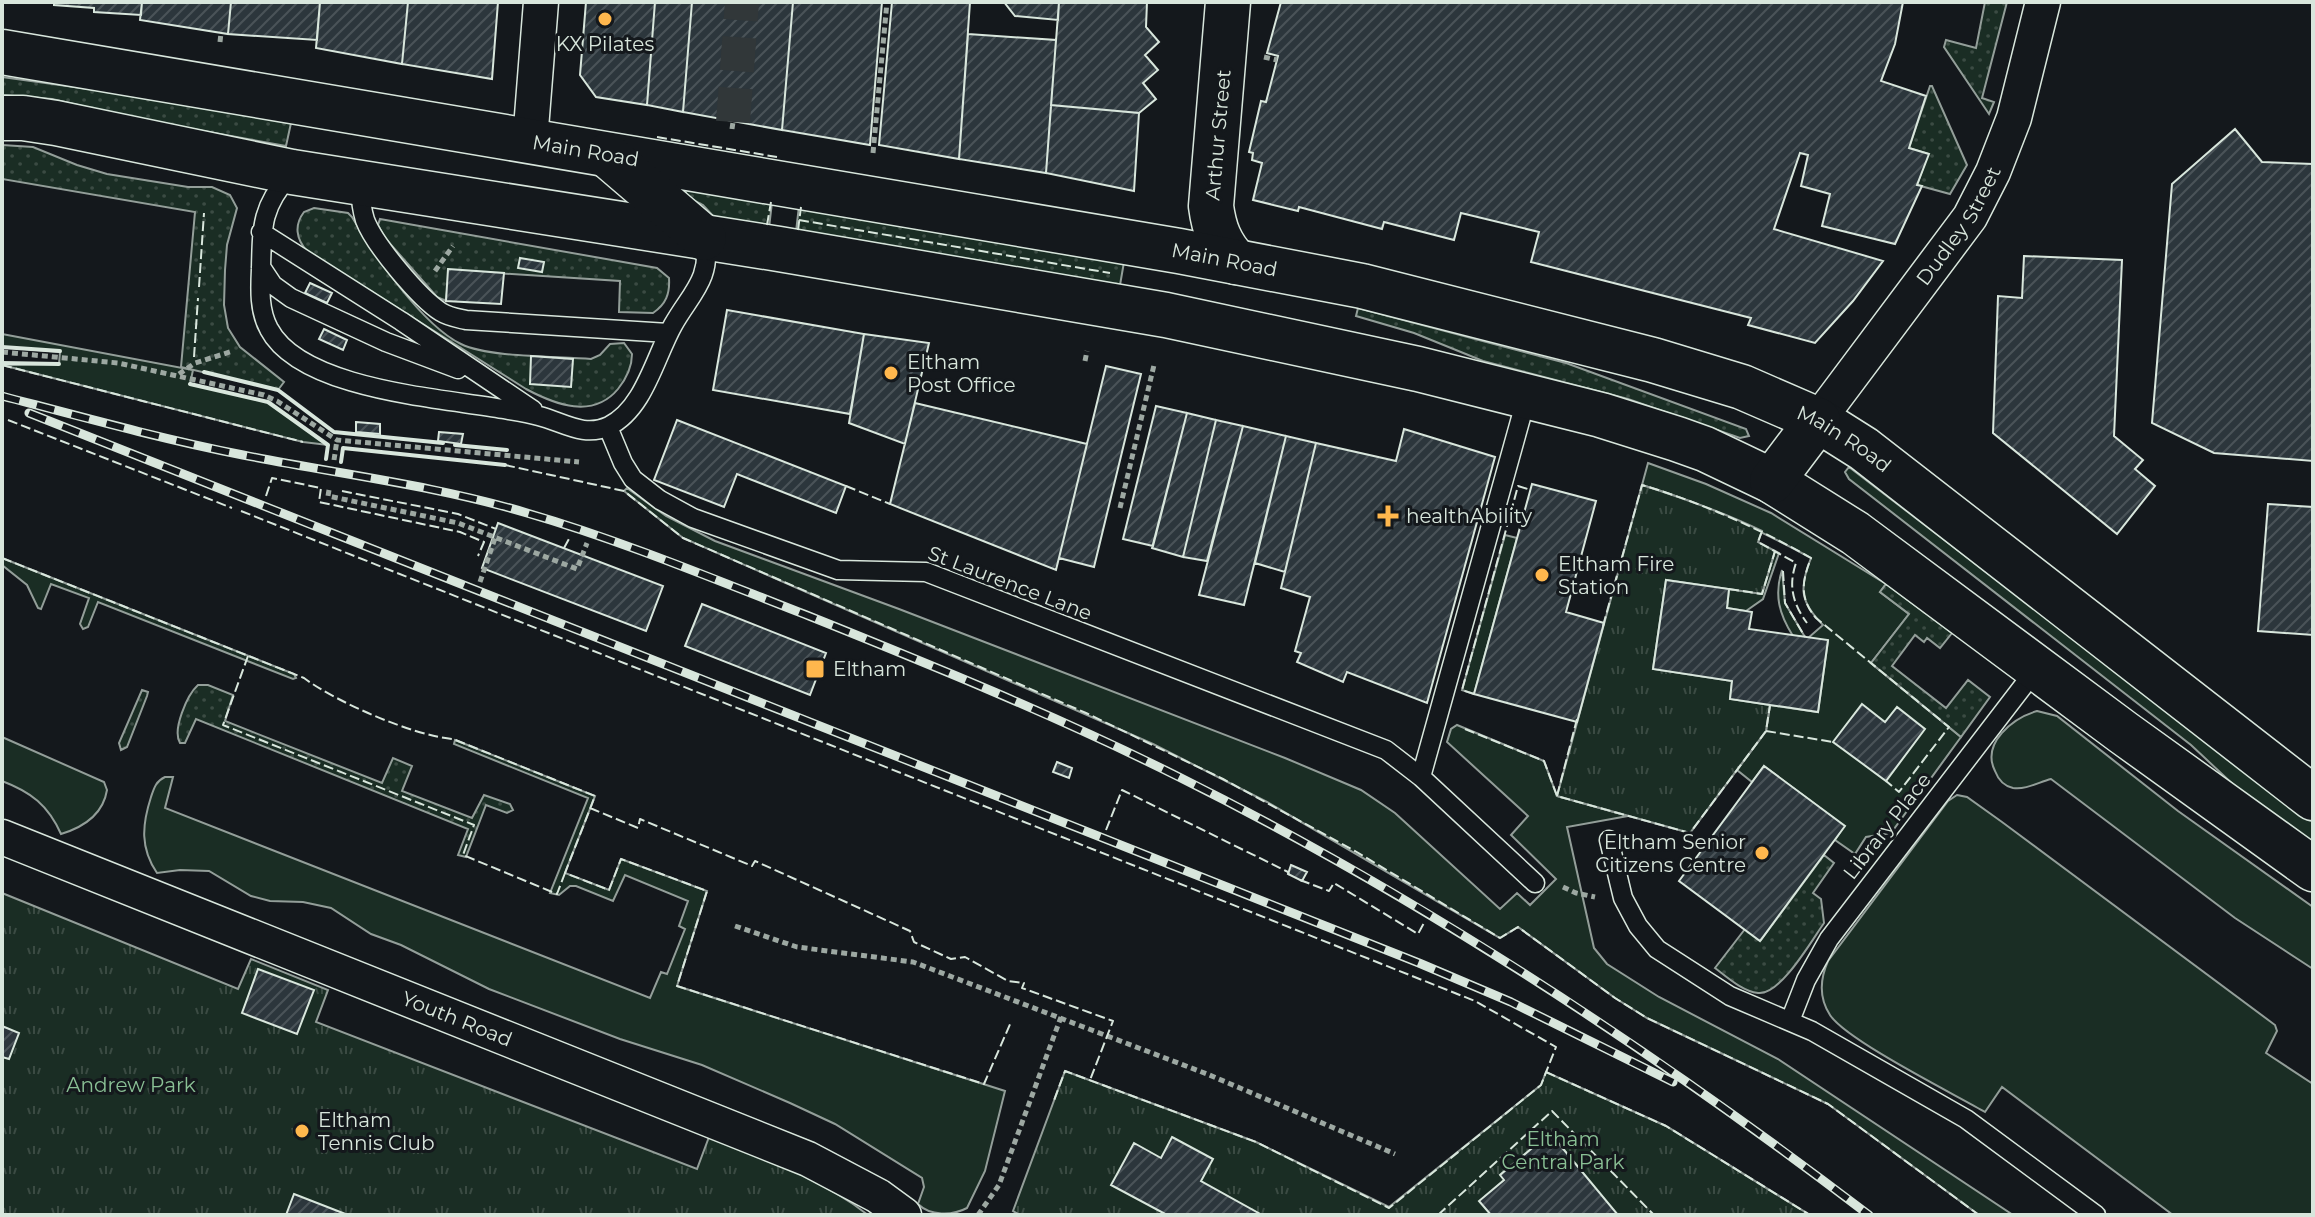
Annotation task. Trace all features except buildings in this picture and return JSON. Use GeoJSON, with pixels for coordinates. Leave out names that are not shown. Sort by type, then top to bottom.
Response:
{"type":"FeatureCollection","features":[{"type":"Feature","properties":{"kind":"main road","name":"Arthur Street"},"geometry":{"type":"LineString","coordinates":[[1198,2],[1179,251],[1186,288],[1206,323]]}},
{"type":"Feature","properties":{"kind":"main road","name":"Arthur Street"},"geometry":{"type":"LineString","coordinates":[[1228,2],[1211,206],[1217,235],[1224,250],[1236,262]]}},
{"type":"Feature","properties":{"kind":"main road","name":"Main Road"},"geometry":{"type":"LineString","coordinates":[[2,52],[1179,251],[1377,290],[1653,360],[1742,387],[1818,420],[1864,449],[2313,798]]}},
{"type":"Feature","properties":{"kind":"main road"},"geometry":{"type":"LineString","coordinates":[[2,118],[56,123],[292,172],[1206,323],[1527,396],[1677,439],[1772,481],[1866,541],[2313,869]]}},
{"type":"Feature","properties":{"kind":"main road"},"geometry":{"type":"LineString","coordinates":[[292,172],[381,118]]}},
{"type":"Feature","properties":{"kind":"main road"},"geometry":{"type":"LineString","coordinates":[[607,155],[704,238]]}},
{"type":"Feature","properties":{"kind":"main road"},"geometry":{"type":"LineString","coordinates":[[1772,481],[1818,420]]}},
{"type":"Feature","properties":{"kind":"street"},"geometry":{"type":"LineString","coordinates":[[530,141],[541,2]]}},
{"type":"Feature","properties":{"kind":"street","name":"Dudley Street"},"geometry":{"type":"LineString","coordinates":[[1818,420],[1970,217],[1993,172],[2014,118],[2043,2]]}},
{"type":"Feature","properties":{"kind":"street","name":"Youth Road"},"geometry":{"type":"LineString","coordinates":[[2,837],[808,1159],[878,1196],[904,1215]]}},
{"type":"Feature","properties":{"kind":"lane"},"geometry":{"type":"LineString","coordinates":[[292,172],[269,201],[261,232],[262,304],[266,324],[274,337],[292,352],[340,379],[359,385],[542,416]]}},
{"type":"Feature","properties":{"kind":"lane"},"geometry":{"type":"LineString","coordinates":[[361,182],[362,209],[380,247],[420,293],[449,316],[466,320],[668,333]]}},
{"type":"Feature","properties":{"kind":"lane"},"geometry":{"type":"LineString","coordinates":[[261,232],[542,416],[587,431],[608,427],[620,419],[637,399],[668,333],[703,276],[707,260],[704,238]]}},
{"type":"Feature","properties":{"kind":"lane"},"geometry":{"type":"LineString","coordinates":[[261,267],[273,285],[291,298],[386,342],[487,379]]}},
{"type":"Feature","properties":{"kind":"lane"},"geometry":{"type":"LineString","coordinates":[[1421,777],[1527,396]]}},
{"type":"Feature","properties":{"kind":"lane","name":"St Laurence Lane"},"geometry":{"type":"LineString","coordinates":[[608,427],[633,479],[660,500],[693,518],[838,570],[926,572],[1386,750],[1421,777],[1535,883]]}},
{"type":"Feature","properties":{"kind":"lane","name":"Library Place"},"geometry":{"type":"LineString","coordinates":[[1790,1021],[1806,980],[1829,939],[2037,668]]}},
{"type":"Feature","properties":{"kind":"lane"},"geometry":{"type":"LineString","coordinates":[[1609,840],[1623,898],[1638,926],[1657,949],[1722,992],[1825,1038],[1966,1119],[2096,1215]]}},
{"type":"Feature","properties":{"kind":"path"},"geometry":{"type":"LineString","coordinates":[[873,153],[887,2]]}},
{"type":"Feature","properties":{"kind":"path"},"geometry":{"type":"LineString","coordinates":[[220,42],[221,33]]}},
{"type":"Feature","properties":{"kind":"path"},"geometry":{"type":"LineString","coordinates":[[732,129],[733,122]]}},
{"type":"Feature","properties":{"kind":"path"},"geometry":{"type":"LineString","coordinates":[[433,275],[453,246]]}},
{"type":"Feature","properties":{"kind":"path"},"geometry":{"type":"LineString","coordinates":[[178,374],[195,363],[233,351]]}},
{"type":"Feature","properties":{"kind":"path"},"geometry":{"type":"LineString","coordinates":[[1085,361],[1087,351]]}},
{"type":"Feature","properties":{"kind":"path"},"geometry":{"type":"LineString","coordinates":[[2,352],[118,363],[271,397],[337,440],[579,462]]}},
{"type":"Feature","properties":{"kind":"path"},"geometry":{"type":"LineString","coordinates":[[1120,508],[1154,365]]}},
{"type":"Feature","properties":{"kind":"path"},"geometry":{"type":"LineString","coordinates":[[334,460],[337,440]]}},
{"type":"Feature","properties":{"kind":"path"},"geometry":{"type":"LineString","coordinates":[[329,490],[328,496],[458,523],[577,569],[587,543]]}},
{"type":"Feature","properties":{"kind":"path"},"geometry":{"type":"LineString","coordinates":[[480,582],[495,538]]}},
{"type":"Feature","properties":{"kind":"path"},"geometry":{"type":"LineString","coordinates":[[1535,883],[1558,884],[1569,891],[1590,896],[1623,898]]}},
{"type":"Feature","properties":{"kind":"path"},"geometry":{"type":"LineString","coordinates":[[735,926],[797,947],[913,962],[1207,1074],[1395,1154]]}},
{"type":"Feature","properties":{"kind":"path"},"geometry":{"type":"LineString","coordinates":[[978,1215],[999,1185],[1061,1017]]}},
{"type":"Feature","properties":{"kind":"green space"},"geometry":{"type":"Polygon","coordinates":[[[1985,2],[2007,2],[1982,98],[1994,102],[1989,114],[1944,47],[1946,40],[1976,48],[1985,2]]]}},
{"type":"Feature","properties":{"kind":"green space"},"geometry":{"type":"Polygon","coordinates":[[[2,77],[291,123],[286,146],[143,120],[52,99],[2,95],[2,77]]]}},
{"type":"Feature","properties":{"kind":"green space"},"geometry":{"type":"Polygon","coordinates":[[[1930,86],[1967,165],[1950,194],[1917,185],[1928,154],[1909,148],[1930,86]]]}},
{"type":"Feature","properties":{"kind":"green space"},"geometry":{"type":"Polygon","coordinates":[[[2,145],[33,147],[107,174],[188,187],[212,187],[230,195],[237,208],[227,245],[225,270],[224,305],[228,328],[240,347],[284,382],[278,390],[181,367],[195,212],[2,179],[2,145]]]}},
{"type":"Feature","properties":{"kind":"green space"},"geometry":{"type":"Polygon","coordinates":[[[685,190],[772,202],[769,228],[714,217],[703,205],[687,197],[685,190]]]}},
{"type":"Feature","properties":{"kind":"green space"},"geometry":{"type":"Polygon","coordinates":[[[799,206],[1124,262],[1120,285],[796,232],[799,206]]]}},
{"type":"Feature","properties":{"kind":"green space"},"geometry":{"type":"Polygon","coordinates":[[[314,208],[348,213],[385,268],[415,305],[446,335],[461,344],[506,354],[591,359],[600,355],[610,344],[624,343],[632,354],[626,377],[608,398],[586,406],[562,404],[526,389],[307,251],[300,242],[298,227],[304,212],[314,208]]]}},
{"type":"Feature","properties":{"kind":"green space"},"geometry":{"type":"Polygon","coordinates":[[[380,219],[657,268],[669,278],[668,294],[653,313],[619,312],[620,281],[449,270],[446,301],[437,297],[385,238],[378,225],[380,219]]]}},
{"type":"Feature","properties":{"kind":"green space"},"geometry":{"type":"Polygon","coordinates":[[[1358,308],[1566,363],[1746,429],[1749,436],[1740,438],[1628,399],[1483,361],[1414,333],[1356,316],[1358,308]]]}},
{"type":"Feature","properties":{"kind":"green space"},"geometry":{"type":"Polygon","coordinates":[[[2,334],[193,370],[190,384],[268,402],[328,445],[303,442],[2,365],[59,364],[60,352],[2,347],[2,334]]]}},
{"type":"Feature","properties":{"kind":"green space"},"geometry":{"type":"Polygon","coordinates":[[[1648,463],[1771,513],[1886,584],[1880,592],[1909,614],[1871,663],[1961,737],[1891,833],[1866,837],[1855,854],[1835,840],[1844,826],[1764,766],[1752,782],[1737,770],[1766,731],[1770,705],[1818,712],[1828,641],[1808,638],[1823,625],[1810,609],[1804,594],[1803,586],[1811,558],[1728,517],[1642,485],[1648,463]]]}},
{"type":"Feature","properties":{"kind":"green space"},"geometry":{"type":"Polygon","coordinates":[[[1849,467],[2313,822],[2313,845],[2238,789],[2191,745],[1849,479],[1845,472],[1849,467]]]}},
{"type":"Feature","properties":{"kind":"green space"},"geometry":{"type":"Polygon","coordinates":[[[1642,485],[1762,531],[1758,542],[1775,551],[1762,594],[1666,580],[1653,669],[1732,681],[1730,699],[1770,705],[1766,731],[1690,833],[1557,796],[1642,485]]]}},
{"type":"Feature","properties":{"kind":"green space"},"geometry":{"type":"Polygon","coordinates":[[[627,488],[666,516],[715,541],[899,609],[1361,790],[1395,813],[1500,909],[1517,893],[1530,905],[1556,879],[1511,835],[1528,816],[1447,742],[1451,729],[1457,725],[1544,761],[1557,796],[1628,816],[1567,827],[1594,948],[1607,964],[1659,997],[1778,1059],[2013,1215],[1979,1215],[1828,1104],[1647,1018],[1518,927],[1500,938],[1267,802],[1153,744],[683,538],[624,491],[627,488]]]}},
{"type":"Feature","properties":{"kind":"green space"},"geometry":{"type":"Polygon","coordinates":[[[1505,535],[1517,538],[1474,694],[1462,690],[1505,535]]]}},
{"type":"Feature","properties":{"kind":"green space"},"geometry":{"type":"Polygon","coordinates":[[[1775,551],[1779,553],[1763,599],[1746,611],[1727,608],[1729,589],[1762,594],[1775,551]]]}},
{"type":"Feature","properties":{"kind":"green space"},"geometry":{"type":"Polygon","coordinates":[[[2,558],[294,674],[296,678],[98,602],[88,627],[83,629],[80,624],[89,598],[51,584],[41,609],[38,608],[27,585],[2,565],[2,558]]]}},
{"type":"Feature","properties":{"kind":"green space"},"geometry":{"type":"Polygon","coordinates":[[[1782,570],[1785,603],[1805,637],[1793,636],[1781,612],[1778,588],[1782,570]]]}},
{"type":"Feature","properties":{"kind":"green space"},"geometry":{"type":"Polygon","coordinates":[[[1886,584],[1952,633],[1940,648],[1927,638],[1924,642],[1915,635],[1892,666],[1946,708],[1968,680],[1990,697],[1961,737],[1871,663],[1909,614],[1880,592],[1886,584]]]}},
{"type":"Feature","properties":{"kind":"green space"},"geometry":{"type":"Polygon","coordinates":[[[198,685],[208,685],[233,695],[225,721],[382,783],[393,758],[412,766],[402,791],[472,818],[484,795],[510,804],[513,810],[507,813],[486,805],[466,857],[458,855],[468,829],[196,719],[185,743],[180,743],[178,730],[182,713],[198,685]]]}},
{"type":"Feature","properties":{"kind":"green space"},"geometry":{"type":"Polygon","coordinates":[[[142,690],[148,692],[147,696],[127,747],[121,750],[119,743],[142,690]]]}},
{"type":"Feature","properties":{"kind":"green space"},"geometry":{"type":"Polygon","coordinates":[[[2037,711],[2057,716],[2178,811],[2313,907],[2313,969],[2235,918],[2051,779],[2018,788],[2002,782],[1992,761],[1996,742],[2018,719],[2037,711]]]}},
{"type":"Feature","properties":{"kind":"green space"},"geometry":{"type":"Polygon","coordinates":[[[2,737],[104,782],[107,790],[105,799],[97,813],[85,824],[61,834],[38,801],[2,781],[2,737]]]}},
{"type":"Feature","properties":{"kind":"green space"},"geometry":{"type":"Polygon","coordinates":[[[455,740],[595,796],[565,873],[609,890],[621,859],[707,891],[677,986],[1005,1091],[985,1171],[967,1208],[941,1214],[923,1208],[918,1204],[924,1187],[922,1178],[835,1124],[702,1065],[620,1039],[489,989],[401,945],[371,934],[331,908],[303,902],[270,901],[251,896],[209,871],[157,873],[151,864],[144,827],[151,797],[159,781],[173,777],[165,808],[650,998],[661,972],[667,974],[685,929],[679,926],[688,901],[625,875],[613,901],[576,886],[570,886],[559,895],[550,893],[588,798],[454,744],[455,740]]]}},
{"type":"Feature","properties":{"kind":"green space"},"geometry":{"type":"Polygon","coordinates":[[[1957,795],[1967,797],[2002,822],[2275,1025],[2277,1031],[2266,1053],[2313,1084],[2313,1215],[2173,1215],[2002,1087],[1985,1112],[1878,1052],[1840,1026],[1830,1015],[1822,988],[1828,961],[1948,801],[1957,795]]]}},
{"type":"Feature","properties":{"kind":"green space"},"geometry":{"type":"Polygon","coordinates":[[[1824,855],[1834,863],[1813,893],[1821,899],[1824,923],[1785,977],[1767,992],[1758,993],[1741,987],[1715,968],[1745,929],[1761,940],[1824,855]]]}},
{"type":"Feature","properties":{"kind":"green space","name":"Andrew Park"},"geometry":{"type":"Polygon","coordinates":[[[2,893],[238,989],[251,959],[328,990],[316,1022],[697,1169],[709,1137],[812,1180],[868,1215],[2,1215],[2,893]]]}},
{"type":"Feature","properties":{"kind":"green space","name":"Eltham Central Park"},"geometry":{"type":"Polygon","coordinates":[[[1065,1071],[1256,1142],[1389,1207],[1541,1085],[1546,1072],[1666,1126],[1810,1215],[1020,1215],[1013,1211],[1065,1071]]]}},
{"type":"Feature","properties":{"kind":"tunnel"},"geometry":{"type":"LineString","coordinates":[[733,122],[742,2]]}},
{"type":"Feature","properties":{"kind":"railway"},"geometry":{"type":"LineString","coordinates":[[2,396],[213,449],[421,487],[527,513],[704,575],[1042,713],[1134,755],[1270,824],[1448,926],[1620,1036],[1869,1215]]}},
{"type":"Feature","properties":{"kind":"railway"},"geometry":{"type":"LineString","coordinates":[[29,413],[1419,963],[1511,1002],[1673,1082]]}},
{"type":"Feature","properties":{"kind":"fence"},"geometry":{"type":"LineString","coordinates":[[657,137],[777,157]]}},
{"type":"Feature","properties":{"kind":"fence"},"geometry":{"type":"LineString","coordinates":[[767,225],[771,202]]}},
{"type":"Feature","properties":{"kind":"fence"},"geometry":{"type":"LineString","coordinates":[[798,230],[801,207]]}},
{"type":"Feature","properties":{"kind":"fence"},"geometry":{"type":"LineString","coordinates":[[199,287],[204,213]]}},
{"type":"Feature","properties":{"kind":"fence"},"geometry":{"type":"LineString","coordinates":[[799,220],[1110,273]]}},
{"type":"Feature","properties":{"kind":"fence"},"geometry":{"type":"LineString","coordinates":[[194,357],[198,298]]}},
{"type":"Feature","properties":{"kind":"fence"},"geometry":{"type":"LineString","coordinates":[[2,365],[303,442]]}},
{"type":"Feature","properties":{"kind":"fence"},"geometry":{"type":"LineString","coordinates":[[8,420],[232,508]]}},
{"type":"Feature","properties":{"kind":"fence"},"geometry":{"type":"LineString","coordinates":[[505,465],[624,491],[683,538],[1086,713],[1223,779],[1355,851],[1500,938],[1518,927],[1647,1018],[1828,1104],[1979,1215]]}},
{"type":"Feature","properties":{"kind":"fence"},"geometry":{"type":"LineString","coordinates":[[266,496],[272,478],[321,488],[319,502],[460,532],[484,542],[478,556]]}},
{"type":"Feature","properties":{"kind":"fence"},"geometry":{"type":"LineString","coordinates":[[1603,626],[1642,485],[1749,526],[1811,558],[1804,589],[1807,603],[1816,618],[1949,727],[1899,792],[1886,781]]}},
{"type":"Feature","properties":{"kind":"fence"},"geometry":{"type":"LineString","coordinates":[[846,486],[890,504]]}},
{"type":"Feature","properties":{"kind":"fence"},"geometry":{"type":"LineString","coordinates":[[1474,694],[1462,690],[1518,486],[1531,490]]}},
{"type":"Feature","properties":{"kind":"fence"},"geometry":{"type":"LineString","coordinates":[[342,491],[458,514],[496,529]]}},
{"type":"Feature","properties":{"kind":"fence"},"geometry":{"type":"LineString","coordinates":[[241,511],[1475,1001],[1556,1047],[1541,1085],[1389,1208],[1256,1142],[1065,1071],[1053,1103]]}},
{"type":"Feature","properties":{"kind":"fence"},"geometry":{"type":"LineString","coordinates":[[1762,531],[1758,542],[1796,563],[1792,579],[1793,594],[1807,623]]}},
{"type":"Feature","properties":{"kind":"fence"},"geometry":{"type":"LineString","coordinates":[[564,548],[570,537]]}},
{"type":"Feature","properties":{"kind":"fence"},"geometry":{"type":"LineString","coordinates":[[1729,589],[1762,594],[1775,551]]}},
{"type":"Feature","properties":{"kind":"fence"},"geometry":{"type":"LineString","coordinates":[[2,558],[304,678],[376,716],[418,732],[453,739],[595,796],[565,873],[609,890],[621,859],[707,891],[677,986],[984,1084],[1011,1022]]}},
{"type":"Feature","properties":{"kind":"fence"},"geometry":{"type":"LineString","coordinates":[[1783,571],[1785,603],[1805,637]]}},
{"type":"Feature","properties":{"kind":"fence"},"geometry":{"type":"LineString","coordinates":[[248,656],[223,725],[474,825],[463,855],[557,894],[565,873]]}},
{"type":"Feature","properties":{"kind":"fence"},"geometry":{"type":"LineString","coordinates":[[1465,729],[1544,761],[1557,796],[1690,833],[1766,731],[1770,705]]}},
{"type":"Feature","properties":{"kind":"fence"},"geometry":{"type":"LineString","coordinates":[[1557,796],[1577,719]]}},
{"type":"Feature","properties":{"kind":"fence"},"geometry":{"type":"LineString","coordinates":[[1766,731],[1833,742]]}},
{"type":"Feature","properties":{"kind":"fence"},"geometry":{"type":"LineString","coordinates":[[1106,830],[1122,790],[1289,875]]}},
{"type":"Feature","properties":{"kind":"fence"},"geometry":{"type":"LineString","coordinates":[[590,808],[638,828],[640,819],[752,866],[755,861],[910,931],[914,942],[951,959],[965,957],[1008,981],[1024,983],[1022,988],[1113,1021],[1090,1080]]}},
{"type":"Feature","properties":{"kind":"fence"},"geometry":{"type":"LineString","coordinates":[[1300,880],[1329,891],[1334,883],[1418,934],[1424,923]]}},
{"type":"Feature","properties":{"kind":"fence"},"geometry":{"type":"LineString","coordinates":[[1546,1072],[1666,1126],[1810,1215]]}},
{"type":"Feature","properties":{"kind":"fence"},"geometry":{"type":"LineString","coordinates":[[1438,1215],[1552,1111],[1654,1215]]}},
{"type":"Feature","properties":{"kind":"wall"},"geometry":{"type":"LineString","coordinates":[[2,347],[60,351]]}},
{"type":"Feature","properties":{"kind":"wall"},"geometry":{"type":"LineString","coordinates":[[2,363],[59,364]]}},
{"type":"Feature","properties":{"kind":"wall"},"geometry":{"type":"LineString","coordinates":[[204,372],[278,390],[334,432],[443,443]]}},
{"type":"Feature","properties":{"kind":"wall"},"geometry":{"type":"LineString","coordinates":[[190,384],[268,402],[328,445],[326,459]]}},
{"type":"Feature","properties":{"kind":"wall"},"geometry":{"type":"LineString","coordinates":[[455,445],[507,450]]}},
{"type":"Feature","properties":{"kind":"wall"},"geometry":{"type":"LineString","coordinates":[[341,462],[343,448],[505,465]]}},
{"type":"Feature","properties":{"kind":"place","name":"KX Pilates"},"geometry":{"type":"Point","coordinates":[605,19]}},
{"type":"Feature","properties":{"kind":"place","name":"Eltham Post Office"},"geometry":{"type":"Point","coordinates":[891,373]}},
{"type":"Feature","properties":{"kind":"place","name":"healthAbility"},"geometry":{"type":"Point","coordinates":[1388,516]}},
{"type":"Feature","properties":{"kind":"place","name":"Eltham Fire Station"},"geometry":{"type":"Point","coordinates":[1542,575]}},
{"type":"Feature","properties":{"kind":"place","name":"Eltham"},"geometry":{"type":"Point","coordinates":[815,669]}},
{"type":"Feature","properties":{"kind":"place","name":"Eltham Senior Citizens Centre"},"geometry":{"type":"Point","coordinates":[1762,853]}},
{"type":"Feature","properties":{"kind":"place","name":"Eltham Tennis Club"},"geometry":{"type":"Point","coordinates":[302,1131]}}]}
